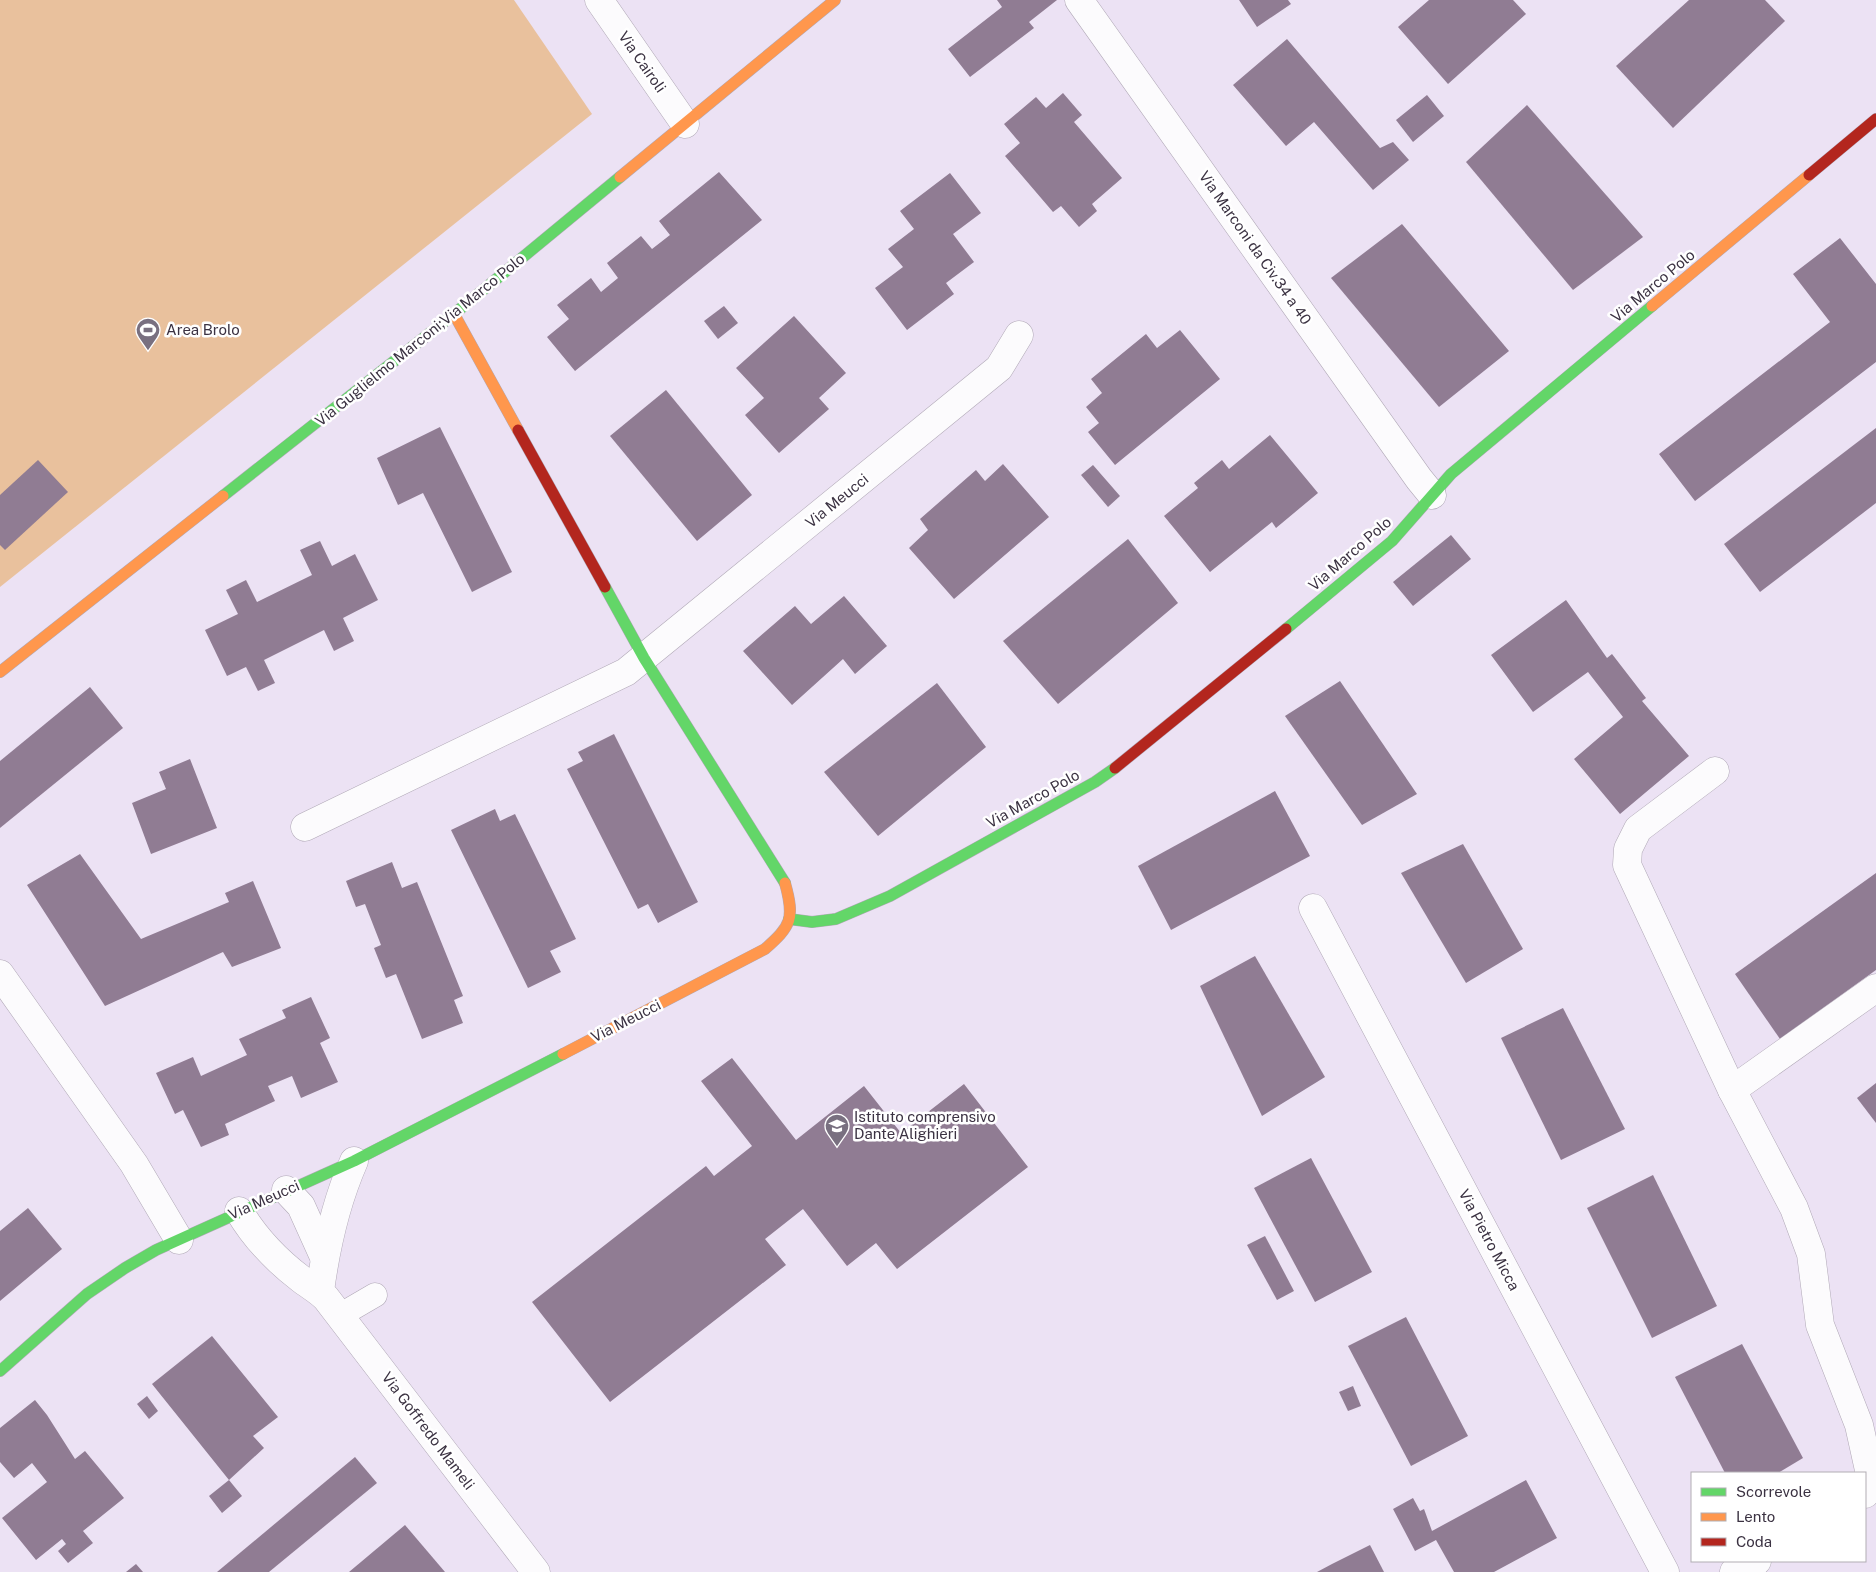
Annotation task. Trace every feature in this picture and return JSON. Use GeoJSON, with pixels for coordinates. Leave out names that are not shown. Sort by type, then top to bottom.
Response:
{"type":"FeatureCollection","features":[{"type":"Feature","properties":{"kind":"street","name":"Via Cairoli"},"geometry":{"type":"LineString","coordinates":[[599,0],[685,124]]}},
{"type":"Feature","properties":{"kind":"street","name":"Via Guglielmo Marconi;Via Marco Polo"},"geometry":{"type":"LineString","coordinates":[[0,672],[454,314],[834,0]]}},
{"type":"Feature","properties":{"kind":"street","name":"Via Marconi da Civ.34 a 40"},"geometry":{"type":"LineString","coordinates":[[1079,0],[1432,495]]}},
{"type":"Feature","properties":{"kind":"street","name":"Via Marco Polo"},"geometry":{"type":"LineString","coordinates":[[789,920],[812,922],[836,919],[890,896],[1095,782],[1125,761],[1392,541],[1451,474],[1876,119]]}},
{"type":"Feature","properties":{"kind":"street"},"geometry":{"type":"LineString","coordinates":[[454,314],[644,658],[784,879],[790,900],[789,920]]}},
{"type":"Feature","properties":{"kind":"street","name":"Via Meucci"},"geometry":{"type":"LineString","coordinates":[[305,827],[626,672],[999,368],[1019,335]]}},
{"type":"Feature","properties":{"kind":"street"},"geometry":{"type":"LineString","coordinates":[[1715,771],[1638,830],[1628,849],[1627,865],[1732,1090],[1794,1208],[1811,1254],[1820,1325],[1860,1425],[1869,1470],[1866,1488]]}},
{"type":"Feature","properties":{"kind":"street","name":"Via Pietro Micca"},"geometry":{"type":"LineString","coordinates":[[1313,908],[1665,1572]]}},
{"type":"Feature","properties":{"kind":"street","name":"Via Meucci"},"geometry":{"type":"LineString","coordinates":[[179,1240],[286,1190],[354,1161],[765,949],[783,933],[789,920]]}},
{"type":"Feature","properties":{"kind":"street"},"geometry":{"type":"LineString","coordinates":[[0,974],[134,1164],[179,1240],[125,1268],[87,1294],[0,1371]]}},
{"type":"Feature","properties":{"kind":"street"},"geometry":{"type":"LineString","coordinates":[[1732,1090],[1876,988]]}},
{"type":"Feature","properties":{"kind":"street"},"geometry":{"type":"LineString","coordinates":[[320,1291],[324,1257],[342,1187],[354,1161]]}},
{"type":"Feature","properties":{"kind":"street"},"geometry":{"type":"LineString","coordinates":[[286,1190],[302,1206],[324,1257]]}},
{"type":"Feature","properties":{"kind":"street","name":"Via Goffredo Mameli"},"geometry":{"type":"LineString","coordinates":[[239,1212],[252,1232],[276,1259],[302,1280],[320,1291],[536,1572]]}},
{"type":"Feature","properties":{"kind":"street"},"geometry":{"type":"LineString","coordinates":[[1734,1572],[1755,1562]]}},
{"type":"Feature","properties":{"kind":"lane"},"geometry":{"type":"LineString","coordinates":[[339,1316],[375,1295]]}},
{"type":"Feature","properties":{"kind":"shaded area","name":"Area Brolo"},"geometry":{"type":"Polygon","coordinates":[[[0,0],[514,0],[592,114],[0,587],[0,0]]]}},
{"type":"Feature","properties":{"kind":"building"},"geometry":{"type":"Polygon","coordinates":[[[997,0],[1057,0],[1029,22],[1034,28],[970,77],[948,49],[1002,7],[997,0]]]}},
{"type":"Feature","properties":{"kind":"building"},"geometry":{"type":"Polygon","coordinates":[[[1239,0],[1288,0],[1291,4],[1257,27],[1239,0]]]}},
{"type":"Feature","properties":{"kind":"building"},"geometry":{"type":"Polygon","coordinates":[[[1429,0],[1513,0],[1526,14],[1448,84],[1398,27],[1429,0]]]}},
{"type":"Feature","properties":{"kind":"building"},"geometry":{"type":"Polygon","coordinates":[[[1689,0],[1765,0],[1785,21],[1673,128],[1616,66],[1689,0]]]}},
{"type":"Feature","properties":{"kind":"building"},"geometry":{"type":"Polygon","coordinates":[[[1287,39],[1380,148],[1393,142],[1409,160],[1373,190],[1314,122],[1286,146],[1233,85],[1287,39]]]}},
{"type":"Feature","properties":{"kind":"building"},"geometry":{"type":"Polygon","coordinates":[[[1063,93],[1082,115],[1074,122],[1122,178],[1092,204],[1097,211],[1079,227],[1061,206],[1053,212],[1005,156],[1020,143],[1004,124],[1036,97],[1046,108],[1063,93]]]}},
{"type":"Feature","properties":{"kind":"building"},"geometry":{"type":"Polygon","coordinates":[[[1427,95],[1444,116],[1413,142],[1396,120],[1427,95]]]}},
{"type":"Feature","properties":{"kind":"building"},"geometry":{"type":"Polygon","coordinates":[[[1527,105],[1643,237],[1573,290],[1466,162],[1527,105]]]}},
{"type":"Feature","properties":{"kind":"building"},"geometry":{"type":"Polygon","coordinates":[[[719,172],[762,220],[575,371],[547,337],[569,319],[557,305],[591,278],[601,292],[618,278],[607,263],[641,236],[652,249],[670,235],[659,221],[719,172]]]}},
{"type":"Feature","properties":{"kind":"building"},"geometry":{"type":"Polygon","coordinates":[[[950,173],[981,213],[953,234],[974,262],[946,283],[954,294],[907,330],[875,288],[903,267],[888,249],[914,229],[900,211],[950,173]]]}},
{"type":"Feature","properties":{"kind":"building"},"geometry":{"type":"Polygon","coordinates":[[[1402,224],[1509,351],[1439,407],[1331,278],[1402,224]]]}},
{"type":"Feature","properties":{"kind":"building"},"geometry":{"type":"Polygon","coordinates":[[[1840,238],[1876,284],[1876,362],[1695,501],[1659,454],[1830,322],[1793,274],[1840,238]]]}},
{"type":"Feature","properties":{"kind":"building"},"geometry":{"type":"Polygon","coordinates":[[[724,306],[738,323],[718,339],[704,321],[724,306]]]}},
{"type":"Feature","properties":{"kind":"building"},"geometry":{"type":"Polygon","coordinates":[[[794,316],[846,373],[819,398],[829,409],[779,453],[745,415],[764,398],[736,368],[794,316]]]}},
{"type":"Feature","properties":{"kind":"building"},"geometry":{"type":"Polygon","coordinates":[[[1180,330],[1220,379],[1115,465],[1088,432],[1099,423],[1086,407],[1102,393],[1091,379],[1146,334],[1157,348],[1180,330]]]}},
{"type":"Feature","properties":{"kind":"building"},"geometry":{"type":"Polygon","coordinates":[[[666,390],[752,495],[697,541],[610,436],[666,390]]]}},
{"type":"Feature","properties":{"kind":"building"},"geometry":{"type":"Polygon","coordinates":[[[440,427],[512,572],[472,592],[423,493],[398,505],[377,458],[440,427]]]}},
{"type":"Feature","properties":{"kind":"building"},"geometry":{"type":"Polygon","coordinates":[[[1876,428],[1876,503],[1760,592],[1724,544],[1876,428]]]}},
{"type":"Feature","properties":{"kind":"building"},"geometry":{"type":"Polygon","coordinates":[[[1270,435],[1318,493],[1276,528],[1272,522],[1210,572],[1164,516],[1198,488],[1194,483],[1222,460],[1229,469],[1270,435]]]}},
{"type":"Feature","properties":{"kind":"building"},"geometry":{"type":"Polygon","coordinates":[[[38,460],[68,492],[5,550],[0,545],[0,495],[38,460]]]}},
{"type":"Feature","properties":{"kind":"building"},"geometry":{"type":"Polygon","coordinates":[[[1003,464],[1049,517],[954,599],[909,548],[928,530],[920,519],[976,470],[985,481],[1003,464]]]}},
{"type":"Feature","properties":{"kind":"building"},"geometry":{"type":"Polygon","coordinates":[[[1093,465],[1120,496],[1108,507],[1081,475],[1093,465]]]}},
{"type":"Feature","properties":{"kind":"building"},"geometry":{"type":"Polygon","coordinates":[[[1451,535],[1471,559],[1413,606],[1393,582],[1451,535]]]}},
{"type":"Feature","properties":{"kind":"building"},"geometry":{"type":"Polygon","coordinates":[[[1128,539],[1178,603],[1058,704],[1003,641],[1128,539]]]}},
{"type":"Feature","properties":{"kind":"building"},"geometry":{"type":"Polygon","coordinates":[[[320,541],[332,566],[355,554],[378,600],[343,618],[354,641],[334,651],[324,630],[264,660],[275,683],[258,691],[246,667],[227,676],[205,630],[238,614],[226,590],[246,580],[257,602],[312,575],[300,550],[320,541]]]}},
{"type":"Feature","properties":{"kind":"building"},"geometry":{"type":"Polygon","coordinates":[[[844,596],[887,646],[855,674],[843,659],[792,705],[743,651],[795,606],[811,624],[844,596]]]}},
{"type":"Feature","properties":{"kind":"building"},"geometry":{"type":"Polygon","coordinates":[[[1566,600],[1607,658],[1612,654],[1646,698],[1642,701],[1689,756],[1620,814],[1574,759],[1623,717],[1588,672],[1533,712],[1491,655],[1566,600]]]}},
{"type":"Feature","properties":{"kind":"building"},"geometry":{"type":"Polygon","coordinates":[[[1340,681],[1417,794],[1362,825],[1285,716],[1340,681]]]}},
{"type":"Feature","properties":{"kind":"building"},"geometry":{"type":"Polygon","coordinates":[[[937,683],[986,747],[878,836],[824,772],[937,683]]]}},
{"type":"Feature","properties":{"kind":"building"},"geometry":{"type":"Polygon","coordinates":[[[90,687],[123,728],[0,828],[0,761],[90,687]]]}},
{"type":"Feature","properties":{"kind":"building"},"geometry":{"type":"Polygon","coordinates":[[[614,734],[698,902],[658,923],[648,904],[638,909],[567,769],[583,761],[578,752],[614,734]]]}},
{"type":"Feature","properties":{"kind":"building"},"geometry":{"type":"Polygon","coordinates":[[[190,759],[217,828],[151,854],[132,803],[166,789],[159,772],[190,759]]]}},
{"type":"Feature","properties":{"kind":"building"},"geometry":{"type":"Polygon","coordinates":[[[1275,791],[1310,856],[1171,930],[1138,866],[1275,791]]]}},
{"type":"Feature","properties":{"kind":"building"},"geometry":{"type":"Polygon","coordinates":[[[495,809],[500,821],[515,814],[576,939],[550,951],[561,972],[528,988],[451,830],[495,809]]]}},
{"type":"Feature","properties":{"kind":"building"},"geometry":{"type":"Polygon","coordinates":[[[1463,844],[1523,949],[1466,983],[1401,873],[1463,844]]]}},
{"type":"Feature","properties":{"kind":"building"},"geometry":{"type":"Polygon","coordinates":[[[80,854],[141,939],[229,902],[225,893],[253,881],[281,948],[232,967],[223,952],[105,1006],[27,885],[80,854]]]}},
{"type":"Feature","properties":{"kind":"building"},"geometry":{"type":"Polygon","coordinates":[[[392,862],[402,888],[417,882],[463,996],[454,1000],[463,1023],[422,1039],[396,974],[386,978],[374,948],[381,945],[365,904],[356,907],[346,881],[392,862]]]}},
{"type":"Feature","properties":{"kind":"building"},"geometry":{"type":"Polygon","coordinates":[[[1876,873],[1876,970],[1780,1039],[1735,974],[1876,873]]]}},
{"type":"Feature","properties":{"kind":"building"},"geometry":{"type":"Polygon","coordinates":[[[1255,956],[1325,1077],[1262,1116],[1200,986],[1255,956]]]}},
{"type":"Feature","properties":{"kind":"building"},"geometry":{"type":"Polygon","coordinates":[[[311,997],[330,1038],[320,1043],[338,1082],[301,1098],[292,1076],[268,1086],[275,1101],[225,1124],[229,1135],[201,1147],[183,1110],[175,1114],[156,1073],[193,1057],[201,1076],[247,1055],[239,1039],[286,1018],[282,1010],[311,997]]]}},
{"type":"Feature","properties":{"kind":"building"},"geometry":{"type":"Polygon","coordinates":[[[1563,1008],[1625,1129],[1561,1160],[1501,1038],[1563,1008]]]}},
{"type":"Feature","properties":{"kind":"building"},"geometry":{"type":"Polygon","coordinates":[[[732,1058],[796,1140],[864,1086],[901,1133],[964,1084],[1028,1167],[897,1269],[876,1243],[847,1266],[803,1209],[765,1239],[786,1265],[610,1402],[532,1302],[706,1166],[714,1176],[752,1146],[701,1081],[732,1058]]]}},
{"type":"Feature","properties":{"kind":"building"},"geometry":{"type":"Polygon","coordinates":[[[1876,1083],[1876,1123],[1857,1098],[1876,1083]]]}},
{"type":"Feature","properties":{"kind":"building"},"geometry":{"type":"Polygon","coordinates":[[[1311,1158],[1372,1272],[1315,1302],[1254,1188],[1311,1158]]]}},
{"type":"Feature","properties":{"kind":"building"},"geometry":{"type":"Polygon","coordinates":[[[1653,1175],[1717,1306],[1652,1338],[1587,1208],[1653,1175]]]}},
{"type":"Feature","properties":{"kind":"building"},"geometry":{"type":"Polygon","coordinates":[[[28,1208],[62,1249],[0,1301],[0,1231],[28,1208]]]}},
{"type":"Feature","properties":{"kind":"building"},"geometry":{"type":"Polygon","coordinates":[[[1265,1236],[1294,1291],[1277,1300],[1247,1245],[1265,1236]]]}},
{"type":"Feature","properties":{"kind":"building"},"geometry":{"type":"Polygon","coordinates":[[[1406,1317],[1468,1436],[1411,1466],[1348,1346],[1406,1317]]]}},
{"type":"Feature","properties":{"kind":"building"},"geometry":{"type":"Polygon","coordinates":[[[212,1336],[278,1417],[253,1436],[264,1448],[229,1480],[152,1384],[212,1336]]]}},
{"type":"Feature","properties":{"kind":"building"},"geometry":{"type":"Polygon","coordinates":[[[1742,1344],[1803,1458],[1780,1472],[1724,1472],[1675,1377],[1742,1344]]]}},
{"type":"Feature","properties":{"kind":"building"},"geometry":{"type":"Polygon","coordinates":[[[1353,1386],[1361,1406],[1348,1411],[1339,1392],[1353,1386]]]}},
{"type":"Feature","properties":{"kind":"building"},"geometry":{"type":"Polygon","coordinates":[[[147,1396],[158,1411],[149,1419],[137,1404],[147,1396]]]}},
{"type":"Feature","properties":{"kind":"building"},"geometry":{"type":"Polygon","coordinates":[[[35,1400],[47,1415],[75,1459],[85,1451],[124,1498],[83,1531],[93,1543],[68,1563],[58,1551],[66,1544],[62,1539],[36,1560],[2,1518],[47,1482],[32,1463],[14,1478],[0,1462],[0,1428],[35,1400]]]}},
{"type":"Feature","properties":{"kind":"building"},"geometry":{"type":"Polygon","coordinates":[[[355,1457],[377,1483],[269,1572],[217,1572],[355,1457]]]}},
{"type":"Feature","properties":{"kind":"building"},"geometry":{"type":"Polygon","coordinates":[[[229,1480],[242,1496],[222,1513],[209,1496],[229,1480]]]}},
{"type":"Feature","properties":{"kind":"building"},"geometry":{"type":"Polygon","coordinates":[[[1526,1480],[1557,1538],[1494,1572],[1454,1572],[1436,1540],[1415,1551],[1393,1509],[1413,1498],[1420,1511],[1424,1509],[1432,1531],[1526,1480]]]}},
{"type":"Feature","properties":{"kind":"building"},"geometry":{"type":"Polygon","coordinates":[[[405,1525],[445,1572],[349,1572],[405,1525]]]}},
{"type":"Feature","properties":{"kind":"building"},"geometry":{"type":"Polygon","coordinates":[[[1370,1545],[1384,1572],[1317,1572],[1332,1564],[1370,1545]]]}},
{"type":"Feature","properties":{"kind":"building"},"geometry":{"type":"Polygon","coordinates":[[[136,1564],[143,1572],[126,1572],[136,1564]]]}},
{"type":"Feature","properties":{"kind":"traffic: fast"},"geometry":{"type":"LineString","coordinates":[[223,496],[454,314],[620,177]]}},
{"type":"Feature","properties":{"kind":"traffic: fast"},"geometry":{"type":"LineString","coordinates":[[1286,629],[1392,541],[1451,474],[1652,306]]}},
{"type":"Feature","properties":{"kind":"traffic: fast"},"geometry":{"type":"LineString","coordinates":[[605,587],[644,658],[785,883]]}},
{"type":"Feature","properties":{"kind":"traffic: fast"},"geometry":{"type":"LineString","coordinates":[[789,919],[812,922],[836,919],[890,896],[1095,782],[1115,768]]}},
{"type":"Feature","properties":{"kind":"traffic: fast"},"geometry":{"type":"LineString","coordinates":[[0,1371],[87,1294],[156,1250],[354,1161],[563,1054]]}},
{"type":"Feature","properties":{"kind":"traffic: slow"},"geometry":{"type":"LineString","coordinates":[[620,177],[835,0]]}},
{"type":"Feature","properties":{"kind":"traffic: slow"},"geometry":{"type":"LineString","coordinates":[[1652,306],[1809,175]]}},
{"type":"Feature","properties":{"kind":"traffic: slow"},"geometry":{"type":"LineString","coordinates":[[454,314],[518,430]]}},
{"type":"Feature","properties":{"kind":"traffic: slow"},"geometry":{"type":"LineString","coordinates":[[0,672],[223,496]]}},
{"type":"Feature","properties":{"kind":"traffic: slow"},"geometry":{"type":"LineString","coordinates":[[563,1054],[765,949],[785,928],[788,921],[790,905],[785,883]]}},
{"type":"Feature","properties":{"kind":"traffic: jam"},"geometry":{"type":"LineString","coordinates":[[1809,175],[1876,119]]}},
{"type":"Feature","properties":{"kind":"traffic: jam"},"geometry":{"type":"LineString","coordinates":[[518,430],[605,587]]}},
{"type":"Feature","properties":{"kind":"traffic: jam"},"geometry":{"type":"LineString","coordinates":[[1115,768],[1286,629]]}},
{"type":"Feature","properties":{"kind":"place","name":"Area Brolo"},"geometry":{"type":"Point","coordinates":[148,351]}},
{"type":"Feature","properties":{"kind":"place","name":"Istituto comprensivo Dante Alighieri"},"geometry":{"type":"Point","coordinates":[837,1147]}}]}
